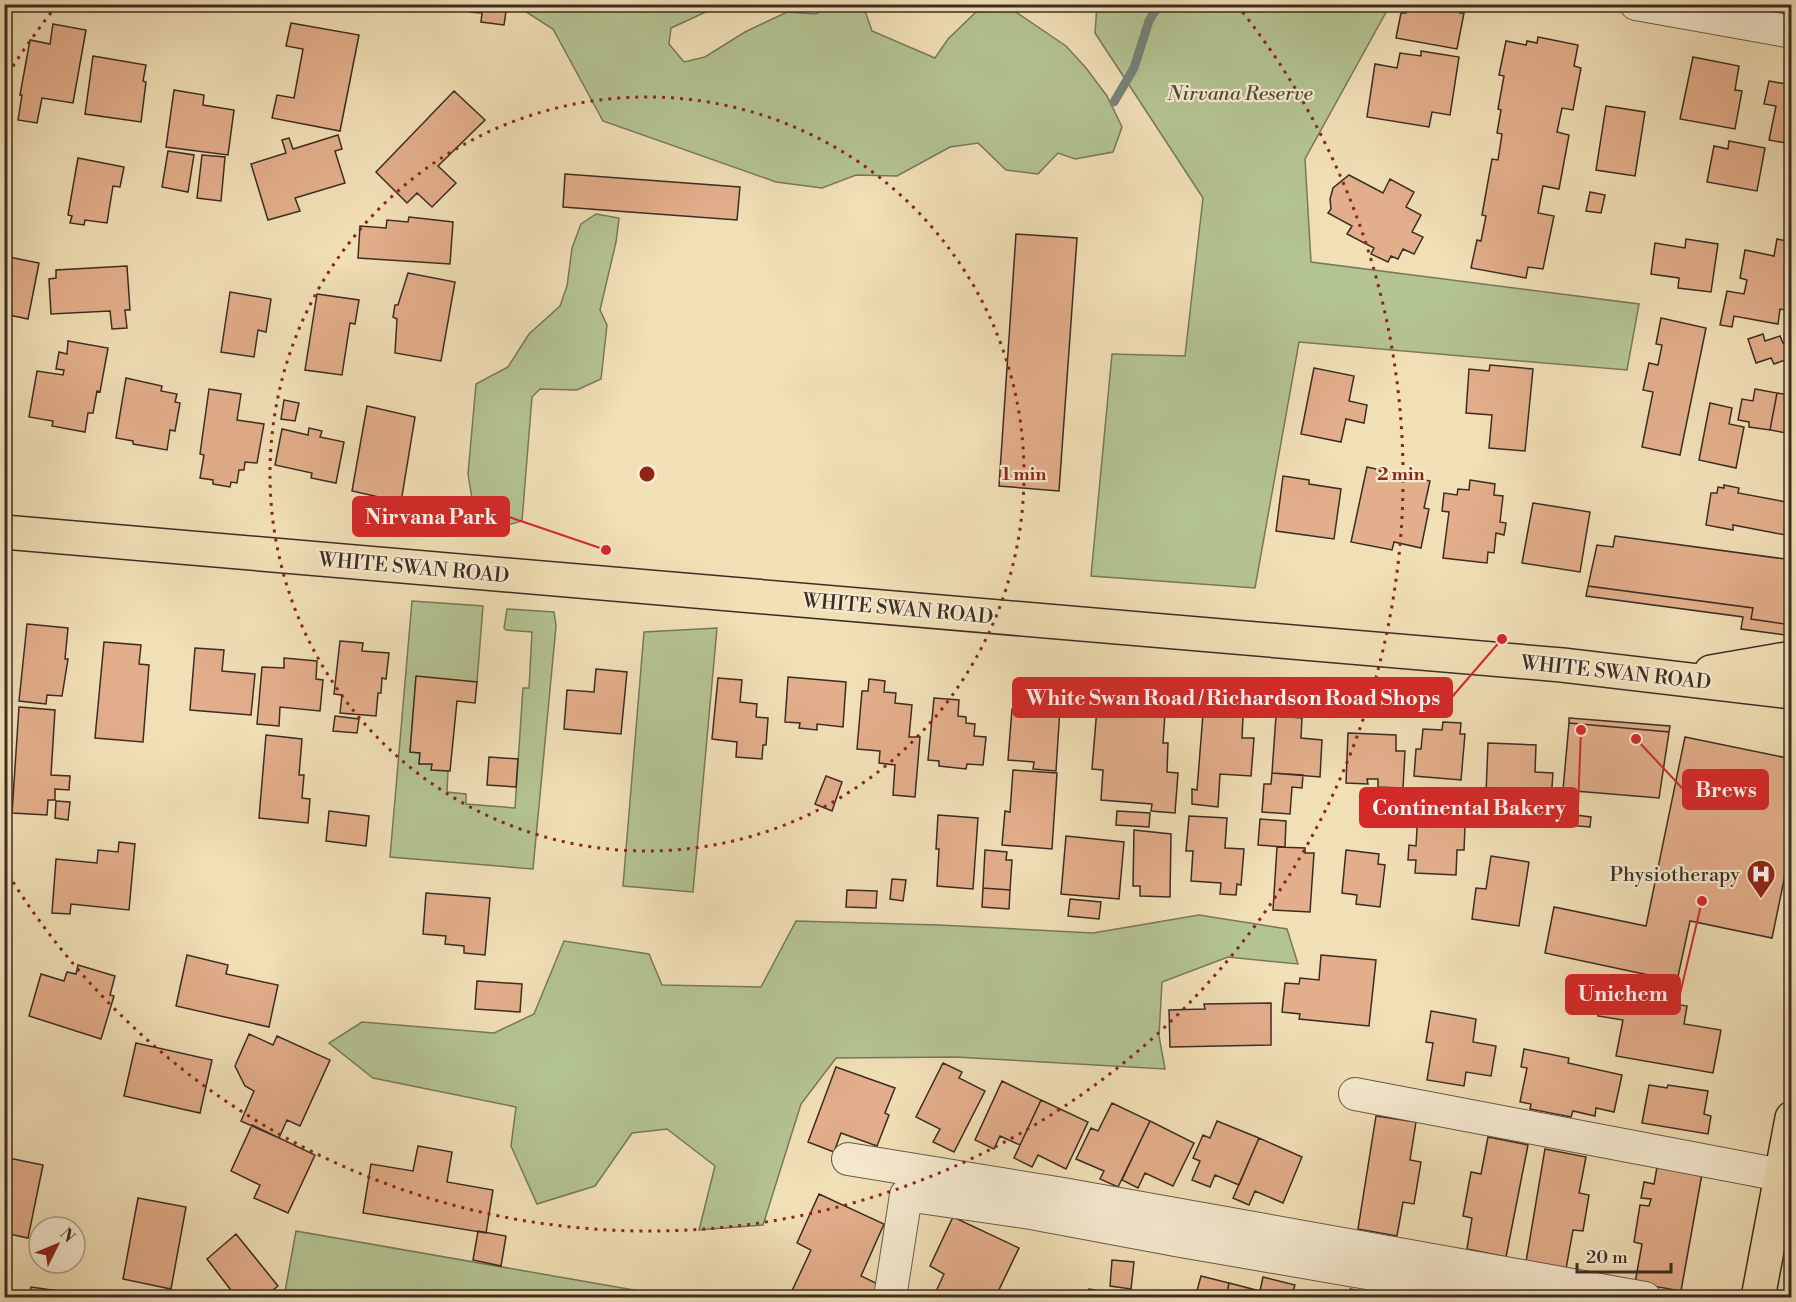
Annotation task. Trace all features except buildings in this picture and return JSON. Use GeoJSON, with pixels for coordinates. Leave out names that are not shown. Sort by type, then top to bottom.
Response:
{"type":"FeatureCollection","features":[{"type":"Feature","properties":{"kind":"main road","name":"WHITE SWAN ROAD"},"geometry":{"type":"LineString","coordinates":[[4,532],[1538,663],[1791,692]]}},
{"type":"Feature","properties":{"kind":"main road"},"geometry":{"type":"LineString","coordinates":[[1673,677],[1791,658]]}},
{"type":"Feature","properties":{"kind":"main road"},"geometry":{"type":"LineString","coordinates":[[1738,686],[1784,701],[1791,707]]}},
{"type":"Feature","properties":{"kind":"main road"},"geometry":{"type":"LineString","coordinates":[[1758,1298],[1791,1118]]}},
{"type":"Feature","properties":{"kind":"street"},"geometry":{"type":"LineString","coordinates":[[1636,4],[1791,32]]}},
{"type":"Feature","properties":{"kind":"street"},"geometry":{"type":"LineString","coordinates":[[1354,1094],[1781,1175]]}},
{"type":"Feature","properties":{"kind":"street"},"geometry":{"type":"LineString","coordinates":[[848,1159],[1074,1196],[1645,1298]]}},
{"type":"Feature","properties":{"kind":"street"},"geometry":{"type":"LineString","coordinates":[[890,1298],[906,1195],[1031,1213],[1512,1298]]}},
{"type":"Feature","properties":{"kind":"green space"},"geometry":{"type":"Polygon","coordinates":[[[521,5],[726,5],[671,28],[669,44],[684,62],[705,57],[745,32],[787,12],[816,14],[829,5],[863,5],[872,31],[935,58],[948,39],[976,12],[1013,10],[1066,46],[1107,96],[1122,127],[1113,152],[1075,159],[1058,153],[1038,174],[1006,170],[978,143],[950,147],[897,176],[856,175],[822,188],[776,182],[603,121],[553,29],[520,8],[521,5]]]}},
{"type":"Feature","properties":{"kind":"green space","name":"Nirvana Reserve"},"geometry":{"type":"Polygon","coordinates":[[[1097,5],[1390,5],[1305,159],[1311,262],[1639,304],[1627,370],[1299,342],[1255,588],[1091,576],[1112,354],[1185,356],[1203,198],[1095,33],[1097,5]]]}},
{"type":"Feature","properties":{"kind":"green space"},"geometry":{"type":"Polygon","coordinates":[[[596,214],[619,218],[616,242],[600,310],[607,325],[601,379],[577,390],[540,389],[532,397],[522,521],[498,528],[476,522],[468,474],[476,384],[508,367],[529,334],[560,306],[567,286],[572,248],[581,224],[596,214]]]}},
{"type":"Feature","properties":{"kind":"green space"},"geometry":{"type":"Polygon","coordinates":[[[412,601],[483,606],[477,682],[416,677],[410,752],[420,753],[419,764],[432,764],[432,770],[448,771],[447,792],[466,794],[466,804],[515,808],[523,688],[529,688],[532,632],[506,630],[504,628],[507,609],[554,612],[556,626],[533,869],[390,857],[412,601]]]}},
{"type":"Feature","properties":{"kind":"green space"},"geometry":{"type":"Polygon","coordinates":[[[717,628],[693,892],[623,886],[644,632],[717,628]]]}},
{"type":"Feature","properties":{"kind":"green space"},"geometry":{"type":"Polygon","coordinates":[[[1199,915],[1287,929],[1298,964],[1228,957],[1162,982],[1159,1036],[1165,1069],[955,1057],[836,1058],[801,1104],[763,1225],[699,1230],[715,1166],[667,1129],[632,1133],[595,1186],[537,1204],[511,1146],[516,1107],[373,1078],[329,1043],[362,1022],[494,1033],[534,1014],[564,941],[649,954],[662,985],[761,987],[796,921],[1093,933],[1199,915]]]}},
{"type":"Feature","properties":{"kind":"green space"},"geometry":{"type":"Polygon","coordinates":[[[296,1231],[674,1297],[284,1297],[296,1231]]]}},
{"type":"Feature","properties":{"kind":"waterway"},"geometry":{"type":"LineString","coordinates":[[1114,102],[1134,68],[1149,21],[1159,4]]}},
{"type":"Feature","properties":{"kind":"place","name":"Nirvana Park"},"geometry":{"type":"Point","coordinates":[606,550]}},
{"type":"Feature","properties":{"kind":"place","name":"White Swan Road / Richardson Road Shops"},"geometry":{"type":"Point","coordinates":[1502,639]}},
{"type":"Feature","properties":{"kind":"place","name":"Continental Bakery"},"geometry":{"type":"Point","coordinates":[1581,730]}},
{"type":"Feature","properties":{"kind":"place","name":"Brews"},"geometry":{"type":"Point","coordinates":[1636,739]}},
{"type":"Feature","properties":{"kind":"place","name":"Physiotherapy"},"geometry":{"type":"Point","coordinates":[1761,900]}},
{"type":"Feature","properties":{"kind":"place","name":"Unichem"},"geometry":{"type":"Point","coordinates":[1702,901]}}]}
